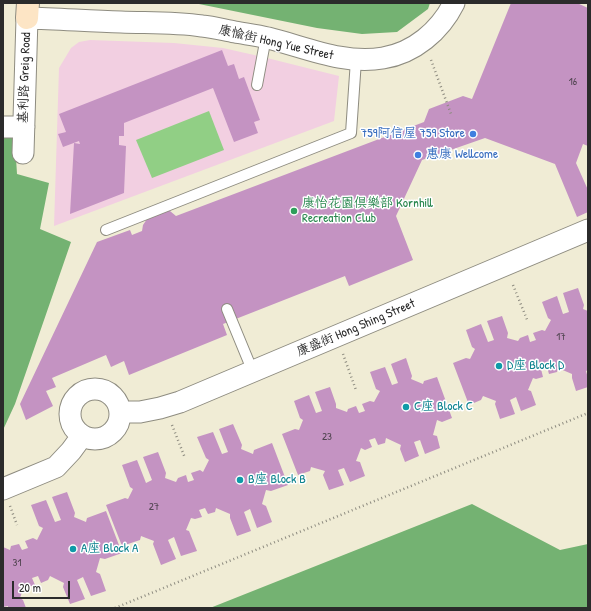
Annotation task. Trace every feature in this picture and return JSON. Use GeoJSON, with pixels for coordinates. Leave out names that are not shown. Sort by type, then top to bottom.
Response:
{"type":"FeatureCollection","features":[{"type":"Feature","properties":{"kind":"street","name":"康愉街 Hong Yue Street"},"geometry":{"type":"LineString","coordinates":[[28,10],[203,26],[266,37],[340,58],[371,60],[385,58],[412,48],[423,41],[445,18],[454,3]]}},
{"type":"Feature","properties":{"kind":"street","name":"基利路 Greig Road"},"geometry":{"type":"LineString","coordinates":[[23,153],[28,10]]}},
{"type":"Feature","properties":{"kind":"street"},"geometry":{"type":"LineString","coordinates":[[3,127],[24,127]]}},
{"type":"Feature","properties":{"kind":"street","name":"康盛街 Hong Shing Street"},"geometry":{"type":"LineString","coordinates":[[120,412],[140,412],[180,402],[588,230]]}},
{"type":"Feature","properties":{"kind":"street"},"geometry":{"type":"LineString","coordinates":[[89,389],[98,389],[113,396],[118,404],[120,412],[116,427],[111,433],[97,439],[82,436],[75,430],[71,423],[69,414],[75,398],[89,389]]}},
{"type":"Feature","properties":{"kind":"street"},"geometry":{"type":"LineString","coordinates":[[3,489],[56,467],[71,451],[82,436]]}},
{"type":"Feature","properties":{"kind":"lane"},"geometry":{"type":"LineString","coordinates":[[258,85],[266,37]]}},
{"type":"Feature","properties":{"kind":"lane"},"geometry":{"type":"LineString","coordinates":[[106,230],[351,134],[356,60]]}},
{"type":"Feature","properties":{"kind":"lane"},"geometry":{"type":"LineString","coordinates":[[227,309],[253,372]]}},
{"type":"Feature","properties":{"kind":"path"},"geometry":{"type":"LineString","coordinates":[[430,57],[451,114]]}},
{"type":"Feature","properties":{"kind":"path"},"geometry":{"type":"LineString","coordinates":[[513,285],[528,322]]}},
{"type":"Feature","properties":{"kind":"path"},"geometry":{"type":"LineString","coordinates":[[343,354],[356,390]]}},
{"type":"Feature","properties":{"kind":"path"},"geometry":{"type":"LineString","coordinates":[[115,608],[588,414]]}},
{"type":"Feature","properties":{"kind":"path"},"geometry":{"type":"LineString","coordinates":[[172,425],[185,458]]}},
{"type":"Feature","properties":{"kind":"shaded area"},"geometry":{"type":"Polygon","coordinates":[[[90,40],[174,43],[223,48],[339,76],[334,121],[54,226],[59,68],[71,48],[79,42],[90,40]]]}},
{"type":"Feature","properties":{"kind":"green space"},"geometry":{"type":"Polygon","coordinates":[[[194,3],[430,3],[428,9],[397,32],[362,34],[317,28],[194,3]]]}},
{"type":"Feature","properties":{"kind":"green space"},"geometry":{"type":"Polygon","coordinates":[[[209,111],[224,150],[152,178],[136,140],[209,111]]]}},
{"type":"Feature","properties":{"kind":"green space"},"geometry":{"type":"Polygon","coordinates":[[[14,126],[17,174],[49,183],[40,229],[71,242],[15,404],[3,430],[3,131],[14,126]]]}},
{"type":"Feature","properties":{"kind":"green space"},"geometry":{"type":"Polygon","coordinates":[[[472,504],[560,550],[588,544],[588,608],[210,608],[472,504]]]}},
{"type":"Feature","properties":{"kind":"building","name":"康怡花園俱樂部 Kornhill Recreation Club"},"geometry":{"type":"Polygon","coordinates":[[[511,3],[577,3],[588,8],[588,146],[583,144],[576,163],[588,190],[588,212],[577,217],[555,164],[485,138],[422,160],[396,216],[413,260],[349,286],[345,276],[223,324],[227,335],[129,375],[124,361],[111,367],[106,355],[52,378],[56,387],[46,391],[53,406],[26,420],[20,404],[97,242],[130,230],[132,235],[142,231],[143,225],[149,216],[163,210],[170,211],[176,216],[424,122],[429,109],[463,96],[472,99],[511,3]]]}},
{"type":"Feature","properties":{"kind":"building"},"geometry":{"type":"Polygon","coordinates":[[[222,50],[228,66],[234,64],[239,79],[244,77],[260,120],[254,122],[258,133],[234,142],[213,88],[124,123],[124,136],[119,136],[119,145],[126,146],[124,193],[70,214],[74,143],[80,144],[79,141],[63,147],[58,134],[66,132],[59,114],[222,50]]]}},
{"type":"Feature","properties":{"kind":"building"},"geometry":{"type":"Polygon","coordinates":[[[578,288],[584,305],[583,309],[588,311],[588,370],[586,371],[588,387],[576,391],[572,374],[558,368],[557,372],[549,374],[547,367],[541,369],[543,377],[536,379],[533,378],[528,390],[531,391],[536,405],[521,411],[516,397],[510,400],[515,414],[500,419],[495,404],[496,401],[483,396],[481,400],[469,405],[453,363],[466,358],[470,359],[475,349],[472,347],[466,330],[481,324],[488,342],[494,340],[487,321],[502,316],[508,333],[507,338],[518,341],[520,338],[528,335],[530,342],[536,340],[533,333],[542,330],[545,331],[551,320],[548,318],[542,302],[557,296],[563,314],[569,312],[563,293],[578,288]]]}},
{"type":"Feature","properties":{"kind":"building"},"geometry":{"type":"Polygon","coordinates":[[[406,358],[412,376],[411,379],[423,384],[424,381],[437,377],[452,418],[442,422],[437,420],[433,435],[437,436],[440,448],[425,454],[420,440],[414,442],[419,456],[405,462],[400,449],[401,445],[386,438],[385,443],[378,445],[375,438],[369,440],[372,447],[365,450],[361,448],[356,461],[360,462],[365,476],[350,482],[344,468],[338,470],[344,485],[329,490],[323,475],[325,471],[311,467],[310,471],[298,475],[282,434],[295,429],[299,430],[303,420],[300,418],[294,401],[309,395],[316,413],[322,411],[315,392],[330,387],[336,408],[347,412],[348,409],[356,406],[359,413],[365,411],[362,404],[370,401],[374,402],[380,391],[376,389],[370,372],[385,367],[392,385],[398,383],[391,364],[406,358]]]}},
{"type":"Feature","properties":{"kind":"building"},"geometry":{"type":"Polygon","coordinates":[[[233,424],[242,445],[241,449],[253,454],[254,450],[272,443],[288,485],[271,491],[266,490],[262,504],[266,506],[272,522],[257,528],[250,509],[244,512],[251,531],[237,536],[230,518],[230,514],[216,508],[215,512],[208,514],[205,508],[199,510],[202,517],[195,519],[191,518],[186,530],[189,531],[197,551],[181,556],[174,537],[168,540],[176,559],[161,565],[153,544],[154,541],[141,536],[140,540],[122,546],[106,505],[125,498],[128,499],[133,489],[130,487],[122,465],[137,460],[146,483],[152,480],[143,457],[158,452],[166,473],[165,478],[176,482],[178,478],[186,475],[188,482],[194,480],[191,473],[200,470],[203,472],[209,460],[206,458],[197,437],[213,432],[222,454],[228,452],[219,429],[233,424]]]}},
{"type":"Feature","properties":{"kind":"building","name":"A座 Block A"},"geometry":{"type":"Polygon","coordinates":[[[67,492],[75,513],[74,517],[86,522],[87,518],[106,511],[122,553],[105,559],[100,558],[96,572],[100,574],[106,591],[91,596],[83,577],[77,580],[85,599],[70,604],[63,587],[64,583],[50,576],[48,580],[41,583],[38,576],[32,578],[35,585],[28,587],[24,586],[20,598],[23,600],[26,608],[8,608],[8,606],[3,607],[3,547],[10,550],[11,546],[19,544],[22,550],[28,548],[25,541],[33,538],[37,540],[43,528],[39,526],[31,505],[46,500],[55,522],[61,520],[52,497],[67,492]]]}},
{"type":"Feature","properties":{"kind":"place","name":"759阿信屋 759 Store"},"geometry":{"type":"Point","coordinates":[473,134]}},
{"type":"Feature","properties":{"kind":"place","name":"惠康 Wellcome"},"geometry":{"type":"Point","coordinates":[418,155]}},
{"type":"Feature","properties":{"kind":"place","name":"康怡花園俱樂部 Kornhill Recreation Club"},"geometry":{"type":"Point","coordinates":[294,211]}},
{"type":"Feature","properties":{"kind":"place","name":"D座 Block D"},"geometry":{"type":"Point","coordinates":[499,366]}},
{"type":"Feature","properties":{"kind":"place","name":"C座 Block C"},"geometry":{"type":"Point","coordinates":[406,407]}},
{"type":"Feature","properties":{"kind":"place","name":"B座 Block B"},"geometry":{"type":"Point","coordinates":[240,480]}},
{"type":"Feature","properties":{"kind":"place","name":"A座 Block A"},"geometry":{"type":"Point","coordinates":[73,549]}}]}
